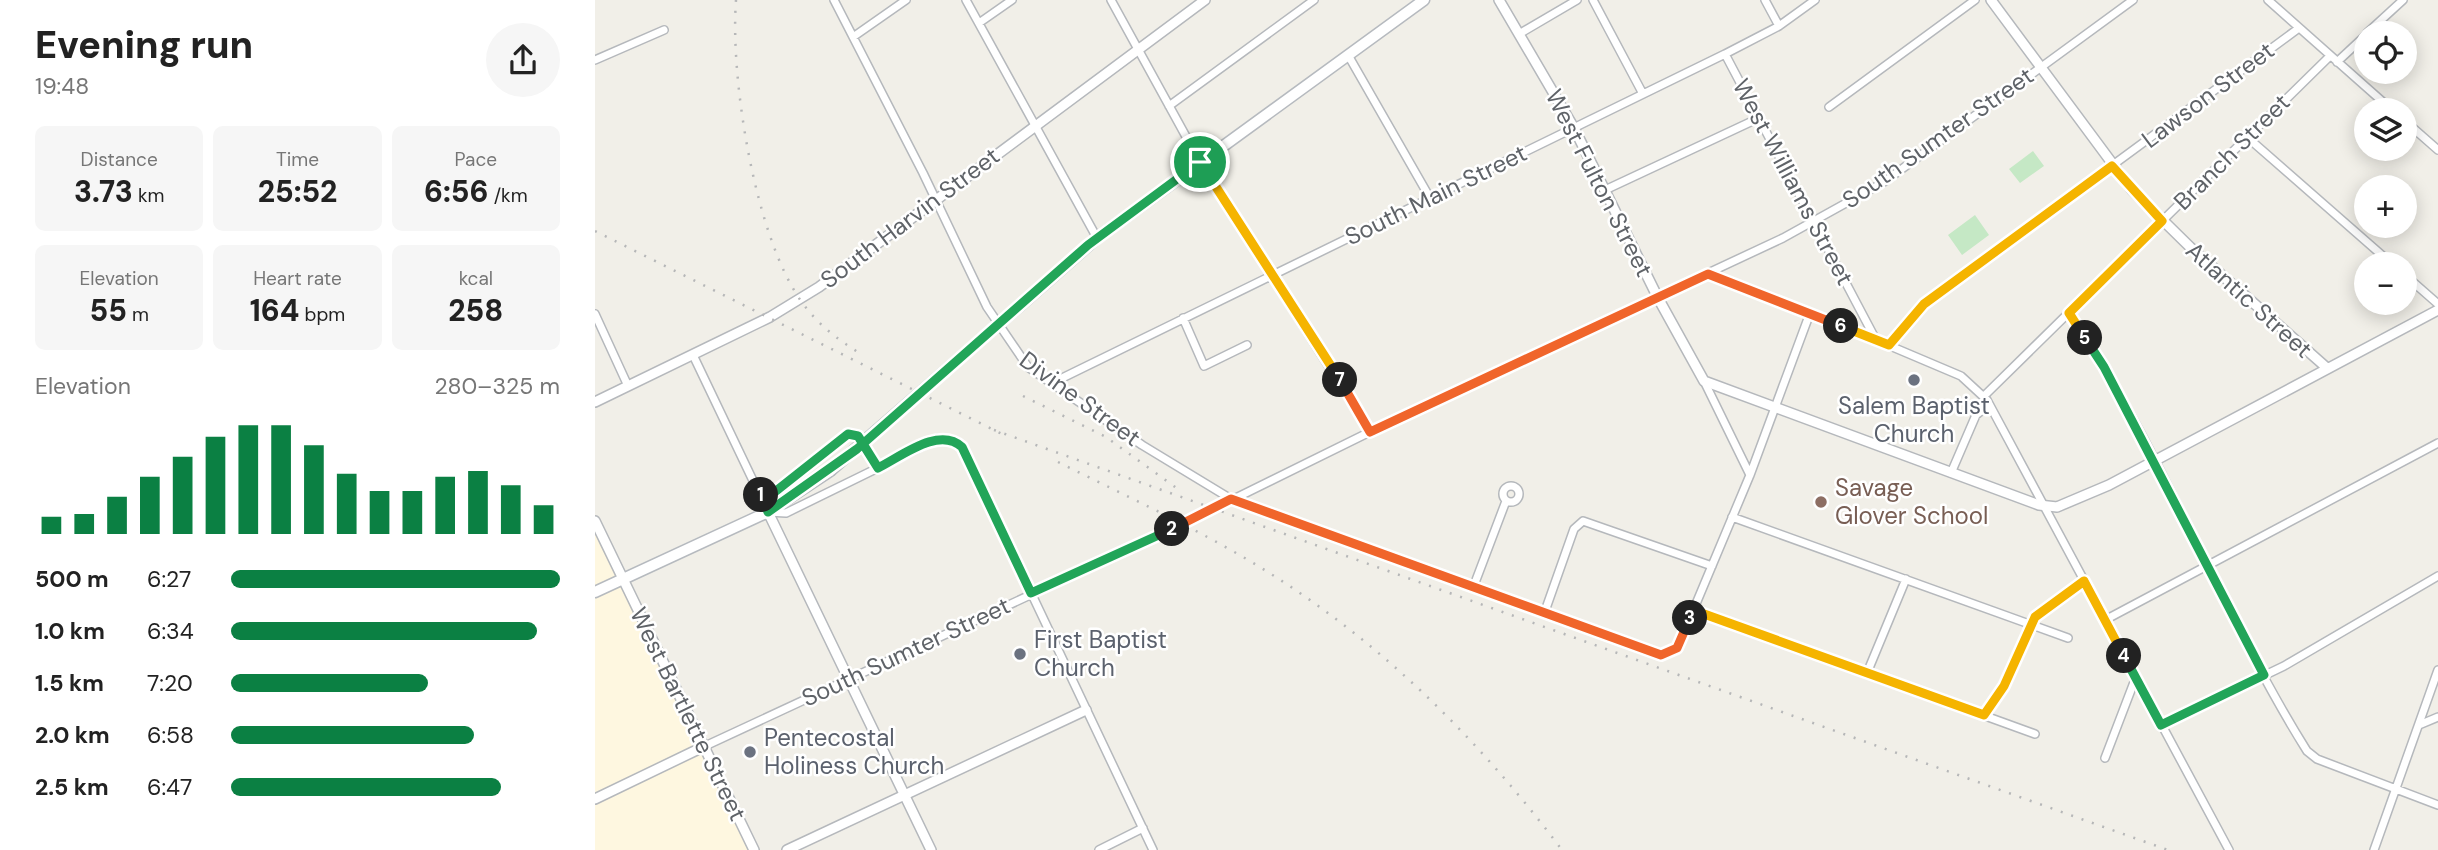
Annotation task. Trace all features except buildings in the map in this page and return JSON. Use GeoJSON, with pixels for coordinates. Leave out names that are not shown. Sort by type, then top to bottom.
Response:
{"type":"FeatureCollection","features":[{"type":"Feature","properties":{"kind":"main road"},"geometry":{"type":"LineString","coordinates":[[595,592],[768,512],[830,471],[1097,238],[1423,0]]}},
{"type":"Feature","properties":{"kind":"street","name":"Divine Street"},"geometry":{"type":"LineString","coordinates":[[834,0],[1004,336],[1028,367],[1142,445],[1231,499],[1661,655],[1677,648],[1751,475],[1810,313]]}},
{"type":"Feature","properties":{"kind":"street"},"geometry":{"type":"LineString","coordinates":[[853,37],[906,0]]}},
{"type":"Feature","properties":{"kind":"street"},"geometry":{"type":"LineString","coordinates":[[966,0],[1097,238]]}},
{"type":"Feature","properties":{"kind":"street"},"geometry":{"type":"LineString","coordinates":[[979,23],[1012,0]]}},
{"type":"Feature","properties":{"kind":"street"},"geometry":{"type":"LineString","coordinates":[[1111,0],[1200,162],[1370,432]]}},
{"type":"Feature","properties":{"kind":"street","name":"South Harvin Street"},"geometry":{"type":"LineString","coordinates":[[595,402],[770,317],[819,287],[1205,0]]}},
{"type":"Feature","properties":{"kind":"street"},"geometry":{"type":"LineString","coordinates":[[1169,106],[1314,0]]}},
{"type":"Feature","properties":{"kind":"street","name":"West Fulton Street"},"geometry":{"type":"LineString","coordinates":[[1499,0],[1574,128],[1658,298],[1704,381]]}},
{"type":"Feature","properties":{"kind":"street"},"geometry":{"type":"LineString","coordinates":[[1519,34],[1577,0]]}},
{"type":"Feature","properties":{"kind":"street"},"geometry":{"type":"LineString","coordinates":[[1765,0],[1779,26]]}},
{"type":"Feature","properties":{"kind":"street","name":"South Main Street"},"geometry":{"type":"LineString","coordinates":[[1052,383],[1725,54],[1779,26],[1815,0]]}},
{"type":"Feature","properties":{"kind":"street"},"geometry":{"type":"LineString","coordinates":[[1829,107],[1975,0]]}},
{"type":"Feature","properties":{"kind":"street","name":"Atlantic Street"},"geometry":{"type":"LineString","coordinates":[[1991,0],[2112,166],[2162,221],[2327,368]]}},
{"type":"Feature","properties":{"kind":"street","name":"South Sumter Street"},"geometry":{"type":"LineString","coordinates":[[595,799],[1658,298],[1814,221],[1884,182],[2133,0]]}},
{"type":"Feature","properties":{"kind":"street"},"geometry":{"type":"LineString","coordinates":[[2268,0],[2378,98]]}},
{"type":"Feature","properties":{"kind":"street"},"geometry":{"type":"LineString","coordinates":[[2381,21],[2403,0]]}},
{"type":"Feature","properties":{"kind":"street"},"geometry":{"type":"LineString","coordinates":[[1595,1],[1643,94]]}},
{"type":"Feature","properties":{"kind":"street","name":"Lawson Street"},"geometry":{"type":"LineString","coordinates":[[1889,345],[1924,304],[2299,28]]}},
{"type":"Feature","properties":{"kind":"street"},"geometry":{"type":"LineString","coordinates":[[595,60],[664,30]]}},
{"type":"Feature","properties":{"kind":"street"},"geometry":{"type":"LineString","coordinates":[[2337,62],[2354,46]]}},
{"type":"Feature","properties":{"kind":"street","name":"West Williams Street"},"geometry":{"type":"LineString","coordinates":[[1725,54],[1876,340]]}},
{"type":"Feature","properties":{"kind":"street"},"geometry":{"type":"LineString","coordinates":[[1348,55],[1430,198]]}},
{"type":"Feature","properties":{"kind":"street","name":"Branch Street"},"geometry":{"type":"LineString","coordinates":[[1984,396],[2330,55]]}},
{"type":"Feature","properties":{"kind":"street"},"geometry":{"type":"LineString","coordinates":[[1605,190],[1759,118]]}},
{"type":"Feature","properties":{"kind":"street"},"geometry":{"type":"LineString","coordinates":[[2417,132],[2438,150]]}},
{"type":"Feature","properties":{"kind":"street"},"geometry":{"type":"LineString","coordinates":[[2430,143],[2438,135]]}},
{"type":"Feature","properties":{"kind":"street"},"geometry":{"type":"LineString","coordinates":[[2247,137],[2378,252]]}},
{"type":"Feature","properties":{"kind":"street"},"geometry":{"type":"LineString","coordinates":[[1708,274],[1961,376],[1984,396],[2229,850]]}},
{"type":"Feature","properties":{"kind":"street"},"geometry":{"type":"LineString","coordinates":[[2417,286],[2438,304]]}},
{"type":"Feature","properties":{"kind":"street"},"geometry":{"type":"LineString","coordinates":[[1704,381],[2044,507],[2072,503],[2438,310]]}},
{"type":"Feature","properties":{"kind":"street"},"geometry":{"type":"LineString","coordinates":[[2069,313],[2097,355],[2264,675],[2312,756],[2438,805]]}},
{"type":"Feature","properties":{"kind":"street"},"geometry":{"type":"LineString","coordinates":[[595,314],[628,387]]}},
{"type":"Feature","properties":{"kind":"street"},"geometry":{"type":"LineString","coordinates":[[1182,318],[1204,366],[1247,345]]}},
{"type":"Feature","properties":{"kind":"street"},"geometry":{"type":"LineString","coordinates":[[693,355],[931,850]]}},
{"type":"Feature","properties":{"kind":"street"},"geometry":{"type":"LineString","coordinates":[[1704,381],[1751,475]]}},
{"type":"Feature","properties":{"kind":"street"},"geometry":{"type":"LineString","coordinates":[[1951,472],[1976,415],[1989,405]]}},
{"type":"Feature","properties":{"kind":"street"},"geometry":{"type":"LineString","coordinates":[[758,489],[768,493],[776,491],[819,454],[848,434],[858,436],[878,468]]}},
{"type":"Feature","properties":{"kind":"street"},"geometry":{"type":"LineString","coordinates":[[768,512],[786,513],[939,439],[955,441],[962,447],[1153,850]]}},
{"type":"Feature","properties":{"kind":"street"},"geometry":{"type":"LineString","coordinates":[[2105,620],[2438,443]]}},
{"type":"Feature","properties":{"kind":"street"},"geometry":{"type":"LineString","coordinates":[[1473,589],[1506,500]]}},
{"type":"Feature","properties":{"kind":"street"},"geometry":{"type":"LineString","coordinates":[[1732,517],[2068,638]]}},
{"type":"Feature","properties":{"kind":"street","name":"West Bartlette Street"},"geometry":{"type":"LineString","coordinates":[[595,521],[754,850]]}},
{"type":"Feature","properties":{"kind":"street"},"geometry":{"type":"LineString","coordinates":[[1544,614],[1574,529],[1583,521],[1712,566]]}},
{"type":"Feature","properties":{"kind":"street"},"geometry":{"type":"LineString","coordinates":[[2161,725],[2264,675],[2438,576]]}},
{"type":"Feature","properties":{"kind":"street"},"geometry":{"type":"LineString","coordinates":[[1867,673],[1906,579]]}},
{"type":"Feature","properties":{"kind":"street"},"geometry":{"type":"LineString","coordinates":[[1984,715],[2004,686],[2030,624],[2084,581]]}},
{"type":"Feature","properties":{"kind":"street"},"geometry":{"type":"LineString","coordinates":[[1693,610],[2035,734]]}},
{"type":"Feature","properties":{"kind":"street"},"geometry":{"type":"LineString","coordinates":[[2374,850],[2438,670]]}},
{"type":"Feature","properties":{"kind":"street"},"geometry":{"type":"LineString","coordinates":[[2105,758],[2136,677]]}},
{"type":"Feature","properties":{"kind":"street"},"geometry":{"type":"LineString","coordinates":[[787,850],[1087,710]]}},
{"type":"Feature","properties":{"kind":"street"},"geometry":{"type":"LineString","coordinates":[[2419,725],[2438,717]]}},
{"type":"Feature","properties":{"kind":"street"},"geometry":{"type":"LineString","coordinates":[[1099,850],[1143,828]]}},
{"type":"Feature","properties":{"kind":"shaded area"},"geometry":{"type":"Polygon","coordinates":[[[595,529],[749,850],[595,850],[595,529]]]}},
{"type":"Feature","properties":{"kind":"green space"},"geometry":{"type":"Polygon","coordinates":[[[2033,151],[2044,166],[2020,183],[2009,169],[2033,151]]]}},
{"type":"Feature","properties":{"kind":"green space"},"geometry":{"type":"Polygon","coordinates":[[[1975,215],[1989,235],[1962,255],[1948,235],[1975,215]]]}},
{"type":"Feature","properties":{"kind":"railway"},"geometry":{"type":"LineString","coordinates":[[736,0],[737,71],[742,113],[749,156],[771,238],[785,273],[807,310],[828,331],[861,354]]}},
{"type":"Feature","properties":{"kind":"railway"},"geometry":{"type":"LineString","coordinates":[[595,231],[1002,434]]}},
{"type":"Feature","properties":{"kind":"railway"},"geometry":{"type":"LineString","coordinates":[[1023,396],[1106,437],[1182,492]]}},
{"type":"Feature","properties":{"kind":"railway"},"geometry":{"type":"LineString","coordinates":[[994,430],[2168,850]]}},
{"type":"Feature","properties":{"kind":"railway"},"geometry":{"type":"LineString","coordinates":[[1058,462],[1243,557],[1290,586],[1377,651],[1456,725],[1493,765],[1562,850]]}},
{"type":"Feature","properties":{"kind":"place","name":"Salem Baptist Church"},"geometry":{"type":"Point","coordinates":[1914,380]}},
{"type":"Feature","properties":{"kind":"place","name":"Savage Glover School"},"geometry":{"type":"Point","coordinates":[1821,502]}},
{"type":"Feature","properties":{"kind":"place","name":"First Baptist Church"},"geometry":{"type":"Point","coordinates":[1020,654]}},
{"type":"Feature","properties":{"kind":"place","name":"Pentecostal Holiness Church"},"geometry":{"type":"Point","coordinates":[750,752]}},
{"type":"Feature","properties":{"kind":"route"},"geometry":{"type":"LineString","coordinates":[[1200,162],[1088,245],[912,400],[857,449],[830,471],[768,512],[758,489],[768,493],[776,491],[819,454],[848,434],[858,436],[872,454],[878,468],[944,438],[955,441],[962,447],[1031,593],[1231,499],[1661,655],[1667,655],[1677,648],[1693,610],[1984,715],[2004,686],[2035,617],[2084,581],[2161,725],[2264,675],[2104,367],[2069,313],[2162,221],[2112,166],[1924,304],[1889,345],[1708,274],[1370,432],[1339,378],[1200,162]]}}]}
